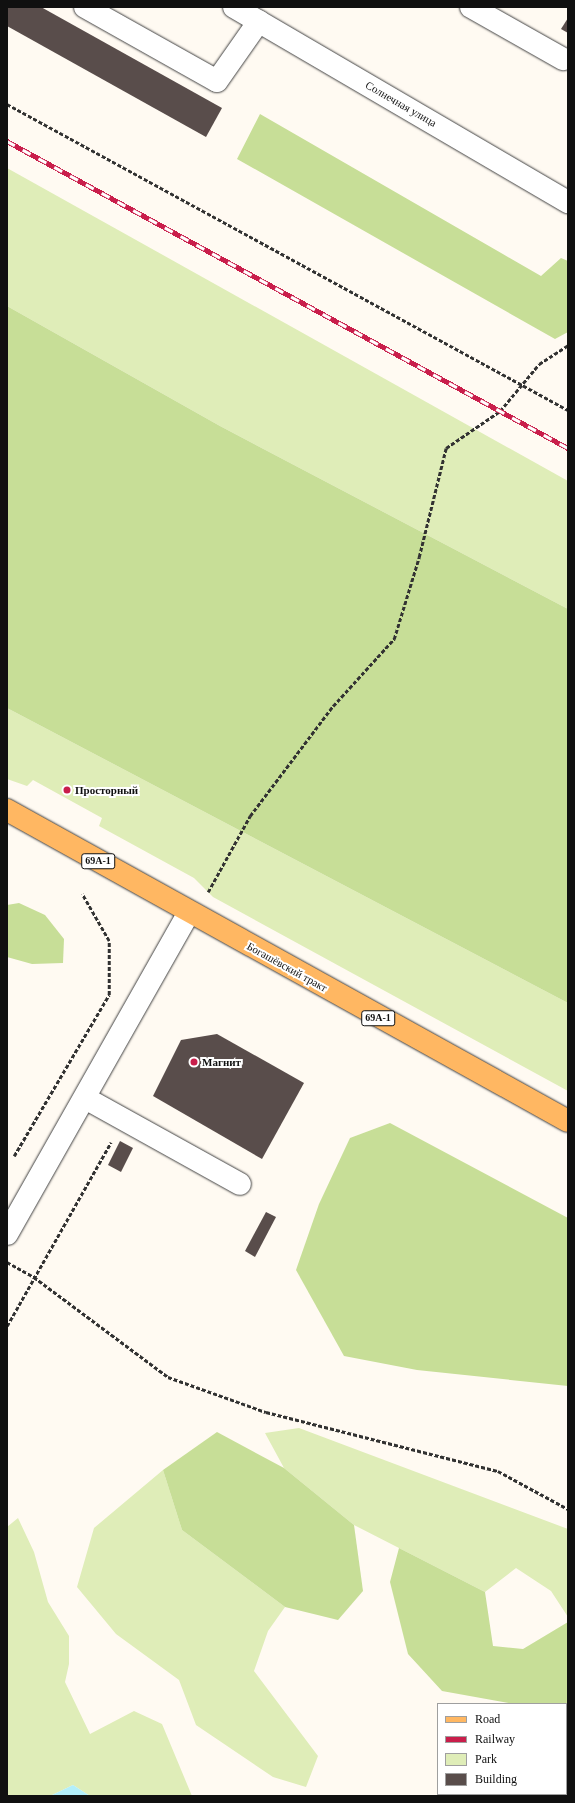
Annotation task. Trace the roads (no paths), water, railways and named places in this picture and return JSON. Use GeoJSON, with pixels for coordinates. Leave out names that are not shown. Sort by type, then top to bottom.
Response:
{"type":"FeatureCollection","features":[{"type":"Feature","properties":{"kind":"main road","name":"Богашёвский тракт"},"geometry":{"type":"LineString","coordinates":[[7,810],[188,914],[568,1121]]}},
{"type":"Feature","properties":{"kind":"street"},"geometry":{"type":"LineString","coordinates":[[85,7],[217,81],[259,21]]}},
{"type":"Feature","properties":{"kind":"street","name":"Солнечная улица"},"geometry":{"type":"LineString","coordinates":[[234,7],[568,202]]}},
{"type":"Feature","properties":{"kind":"street"},"geometry":{"type":"LineString","coordinates":[[471,7],[563,59]]}},
{"type":"Feature","properties":{"kind":"street"},"geometry":{"type":"LineString","coordinates":[[7,1234],[188,914]]}},
{"type":"Feature","properties":{"kind":"street"},"geometry":{"type":"LineString","coordinates":[[85,1098],[124,1118],[240,1184]]}},
{"type":"Feature","properties":{"kind":"water"},"geometry":{"type":"Polygon","coordinates":[[[73,1785],[90,1796],[50,1796],[73,1785]]]}},
{"type":"Feature","properties":{"kind":"railway"},"geometry":{"type":"LineString","coordinates":[[7,141],[568,448]]}},
{"type":"Feature","properties":{"kind":"place","name":"Просторный"},"geometry":{"type":"Point","coordinates":[67,790]}},
{"type":"Feature","properties":{"kind":"place","name":"Магнит"},"geometry":{"type":"Point","coordinates":[194,1062]}}]}
